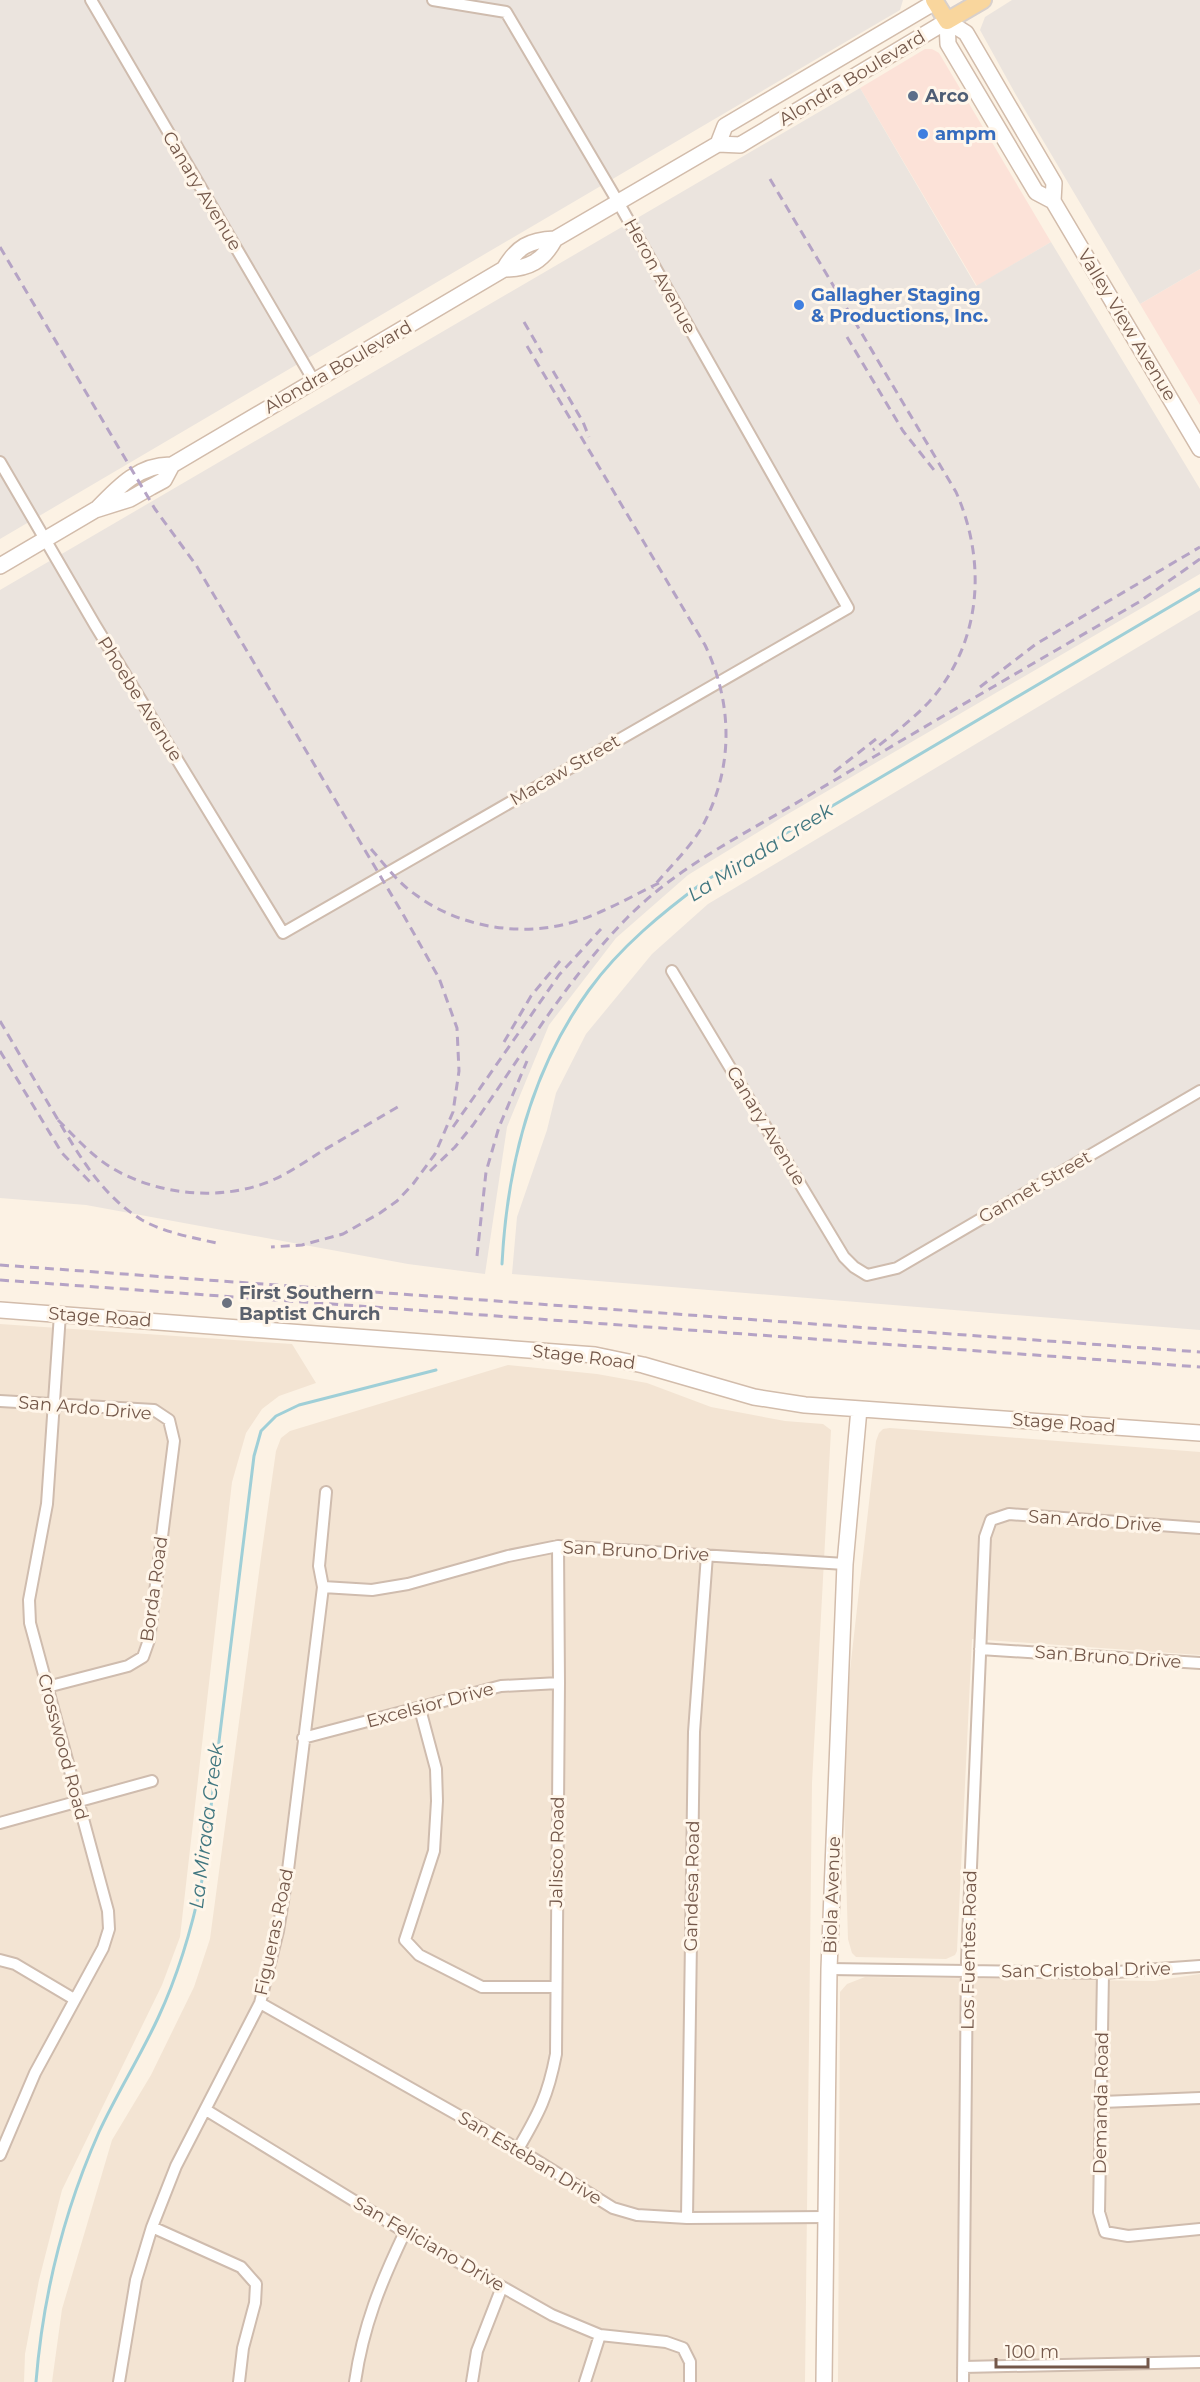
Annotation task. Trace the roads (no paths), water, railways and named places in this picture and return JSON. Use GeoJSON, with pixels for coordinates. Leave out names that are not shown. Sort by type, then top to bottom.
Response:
{"type":"FeatureCollection","features":[{"type":"Feature","properties":{"kind":"main road","name":"Alondra Boulevard"},"geometry":{"type":"LineString","coordinates":[[0,566],[95,510],[120,485],[154,465],[172,465],[504,269],[514,253],[537,240],[555,239],[718,144],[740,145],[983,0]]}},
{"type":"Feature","properties":{"kind":"main road","name":"Alondra Boulevard"},"geometry":{"type":"LineString","coordinates":[[718,144],[724,126],[936,1]]}},
{"type":"Feature","properties":{"kind":"main road","name":"Valley View Avenue"},"geometry":{"type":"LineString","coordinates":[[936,1],[947,21],[948,44],[1036,192],[1053,201],[1200,449]]}},
{"type":"Feature","properties":{"kind":"main road","name":"Stage Road"},"geometry":{"type":"LineString","coordinates":[[0,1310],[595,1355],[644,1365],[754,1397],[805,1405],[1200,1433]]}},
{"type":"Feature","properties":{"kind":"main road","name":"Biola Avenue"},"geometry":{"type":"LineString","coordinates":[[824,2382],[829,1969],[845,1564],[859,1409]]}},
{"type":"Feature","properties":{"kind":"street","name":"Canary Avenue"},"geometry":{"type":"LineString","coordinates":[[91,0],[314,381]]}},
{"type":"Feature","properties":{"kind":"street","name":"Heron Avenue"},"geometry":{"type":"LineString","coordinates":[[433,0],[506,12],[618,202],[848,608]]}},
{"type":"Feature","properties":{"kind":"street","name":"Phoebe Avenue"},"geometry":{"type":"LineString","coordinates":[[0,462],[95,625],[283,933]]}},
{"type":"Feature","properties":{"kind":"street","name":"Macaw Street"},"geometry":{"type":"LineString","coordinates":[[283,933],[848,608]]}},
{"type":"Feature","properties":{"kind":"street","name":"Canary Avenue"},"geometry":{"type":"LineString","coordinates":[[672,971],[844,1257],[867,1275]]}},
{"type":"Feature","properties":{"kind":"street","name":"Gannet Street"},"geometry":{"type":"LineString","coordinates":[[867,1275],[897,1268],[1200,1091]]}},
{"type":"Feature","properties":{"kind":"street","name":"Crosswood Road"},"geometry":{"type":"LineString","coordinates":[[0,2154],[35,2073],[103,1948],[109,1929],[108,1911],[30,1623],[29,1600],[47,1504],[60,1314]]}},
{"type":"Feature","properties":{"kind":"street","name":"San Ardo Drive"},"geometry":{"type":"LineString","coordinates":[[0,1401],[153,1410],[169,1420]]}},
{"type":"Feature","properties":{"kind":"street","name":"Borda Road"},"geometry":{"type":"LineString","coordinates":[[47,1687],[128,1665],[143,1657],[149,1640],[174,1441],[169,1420]]}},
{"type":"Feature","properties":{"kind":"street","name":"Figueras Road"},"geometry":{"type":"LineString","coordinates":[[118,2382],[136,2280],[152,2227],[176,2166],[260,2003],[278,1931],[288,1870],[323,1587],[319,1566],[326,1492]]}},
{"type":"Feature","properties":{"kind":"street","name":"San Ardo Drive"},"geometry":{"type":"LineString","coordinates":[[991,1520],[1009,1514],[1200,1528]]}},
{"type":"Feature","properties":{"kind":"street","name":"Los Fuentes Road"},"geometry":{"type":"LineString","coordinates":[[963,2382],[967,1971],[985,1537],[991,1520]]}},
{"type":"Feature","properties":{"kind":"street","name":"San Bruno Drive"},"geometry":{"type":"LineString","coordinates":[[323,1587],[372,1590],[408,1584],[508,1556],[558,1546],[845,1564]]}},
{"type":"Feature","properties":{"kind":"street","name":"Jalisco Road"},"geometry":{"type":"LineString","coordinates":[[518,2149],[541,2111],[550,2088],[556,2054],[558,1546]]}},
{"type":"Feature","properties":{"kind":"street","name":"Gandesa Road"},"geometry":{"type":"LineString","coordinates":[[687,2218],[694,1732],[707,1555]]}},
{"type":"Feature","properties":{"kind":"street","name":"San Bruno Drive"},"geometry":{"type":"LineString","coordinates":[[980,1649],[1200,1663]]}},
{"type":"Feature","properties":{"kind":"street","name":"Excelsior Drive"},"geometry":{"type":"LineString","coordinates":[[303,1738],[501,1686],[559,1683]]}},
{"type":"Feature","properties":{"kind":"street"},"geometry":{"type":"LineString","coordinates":[[420,1709],[435,1769],[437,1801],[434,1851],[405,1940],[419,1955],[482,1988],[555,1987]]}},
{"type":"Feature","properties":{"kind":"street"},"geometry":{"type":"LineString","coordinates":[[0,1823],[152,1781]]}},
{"type":"Feature","properties":{"kind":"street"},"geometry":{"type":"LineString","coordinates":[[0,1960],[15,1964],[74,1999]]}},
{"type":"Feature","properties":{"kind":"street","name":"San Cristobal Drive"},"geometry":{"type":"LineString","coordinates":[[829,1969],[1103,1973],[1200,1966]]}},
{"type":"Feature","properties":{"kind":"street","name":"Demanda Road"},"geometry":{"type":"LineString","coordinates":[[1103,1973],[1099,2212],[1105,2232],[1128,2236],[1200,2229]]}},
{"type":"Feature","properties":{"kind":"street","name":"San Esteban Drive"},"geometry":{"type":"LineString","coordinates":[[260,2003],[518,2149],[613,2208],[637,2215],[687,2218],[826,2217]]}},
{"type":"Feature","properties":{"kind":"street"},"geometry":{"type":"LineString","coordinates":[[1102,2102],[1200,2098]]}},
{"type":"Feature","properties":{"kind":"street","name":"San Feliciano Drive"},"geometry":{"type":"LineString","coordinates":[[206,2110],[405,2232],[552,2315],[600,2335],[666,2342],[683,2348],[690,2362],[690,2382]]}},
{"type":"Feature","properties":{"kind":"street"},"geometry":{"type":"LineString","coordinates":[[152,2227],[242,2267],[256,2284],[255,2304],[243,2348],[239,2382]]}},
{"type":"Feature","properties":{"kind":"street"},"geometry":{"type":"LineString","coordinates":[[355,2382],[367,2321],[382,2280],[405,2232]]}},
{"type":"Feature","properties":{"kind":"street"},"geometry":{"type":"LineString","coordinates":[[472,2382],[477,2351],[502,2287]]}},
{"type":"Feature","properties":{"kind":"street"},"geometry":{"type":"LineString","coordinates":[[585,2382],[600,2335]]}},
{"type":"Feature","properties":{"kind":"street"},"geometry":{"type":"LineString","coordinates":[[963,2367],[1200,2362]]}},
{"type":"Feature","properties":{"kind":"waterway","name":"La Mirada Creek"},"geometry":{"type":"LineString","coordinates":[[502,1264],[516,1156],[537,1086],[569,1021],[589,990],[628,945],[705,881],[1200,589]]}},
{"type":"Feature","properties":{"kind":"waterway","name":"La Mirada Creek"},"geometry":{"type":"LineString","coordinates":[[36,2382],[50,2285],[75,2192],[99,2132],[166,2001],[184,1950],[198,1898],[254,1456],[261,1431],[276,1416],[299,1405],[436,1370]]}},
{"type":"Feature","properties":{"kind":"railway"},"geometry":{"type":"LineString","coordinates":[[770,179],[956,492],[966,519],[972,546],[975,574],[974,601],[969,628],[960,654],[947,679],[929,702],[873,750]]}},
{"type":"Feature","properties":{"kind":"railway"},"geometry":{"type":"LineString","coordinates":[[0,247],[155,509],[196,565],[404,916],[439,978],[457,1028],[459,1071],[453,1112],[435,1154],[413,1184],[397,1201],[343,1234],[302,1245],[271,1247]]}},
{"type":"Feature","properties":{"kind":"railway"},"geometry":{"type":"LineString","coordinates":[[524,322],[542,353]]}},
{"type":"Feature","properties":{"kind":"railway"},"geometry":{"type":"LineString","coordinates":[[847,337],[903,431],[934,470]]}},
{"type":"Feature","properties":{"kind":"railway"},"geometry":{"type":"LineString","coordinates":[[527,346],[705,645],[721,690],[726,736],[720,782],[712,805],[697,835],[652,888]]}},
{"type":"Feature","properties":{"kind":"railway"},"geometry":{"type":"LineString","coordinates":[[553,371],[583,422],[589,437]]}},
{"type":"Feature","properties":{"kind":"railway"},"geometry":{"type":"LineString","coordinates":[[980,687],[1036,644],[1200,547]]}},
{"type":"Feature","properties":{"kind":"railway"},"geometry":{"type":"LineString","coordinates":[[430,1171],[455,1147],[473,1125],[546,1018],[585,966],[627,918],[667,883],[734,839],[1139,602],[1200,559]]}},
{"type":"Feature","properties":{"kind":"railway"},"geometry":{"type":"LineString","coordinates":[[834,772],[876,739]]}},
{"type":"Feature","properties":{"kind":"railway"},"geometry":{"type":"LineString","coordinates":[[371,849],[403,885],[433,906],[470,922],[511,929],[551,927],[570,923],[605,910],[659,883]]}},
{"type":"Feature","properties":{"kind":"railway"},"geometry":{"type":"LineString","coordinates":[[453,1127],[559,975],[601,929]]}},
{"type":"Feature","properties":{"kind":"railway"},"geometry":{"type":"LineString","coordinates":[[504,1042],[531,996],[560,961]]}},
{"type":"Feature","properties":{"kind":"railway"},"geometry":{"type":"LineString","coordinates":[[0,1021],[79,1155],[113,1197],[151,1225],[180,1235],[221,1244]]}},
{"type":"Feature","properties":{"kind":"railway"},"geometry":{"type":"LineString","coordinates":[[0,1051],[62,1153],[92,1184]]}},
{"type":"Feature","properties":{"kind":"railway"},"geometry":{"type":"LineString","coordinates":[[477,1256],[486,1172],[499,1127],[527,1061]]}},
{"type":"Feature","properties":{"kind":"railway"},"geometry":{"type":"LineString","coordinates":[[58,1120],[98,1158],[130,1177],[171,1190],[214,1193],[235,1191],[275,1179],[401,1105]]}},
{"type":"Feature","properties":{"kind":"railway"},"geometry":{"type":"LineString","coordinates":[[0,1265],[1200,1352]]}},
{"type":"Feature","properties":{"kind":"railway"},"geometry":{"type":"LineString","coordinates":[[0,1280],[1200,1367]]}},
{"type":"Feature","properties":{"kind":"place","name":"Arco"},"geometry":{"type":"Point","coordinates":[913,96]}},
{"type":"Feature","properties":{"kind":"place","name":"ampm"},"geometry":{"type":"Point","coordinates":[923,134]}},
{"type":"Feature","properties":{"kind":"place","name":"Gallagher Staging & Productions, Inc."},"geometry":{"type":"Point","coordinates":[799,305]}},
{"type":"Feature","properties":{"kind":"place","name":"First Southern Baptist Church"},"geometry":{"type":"Point","coordinates":[227,1303]}}]}
